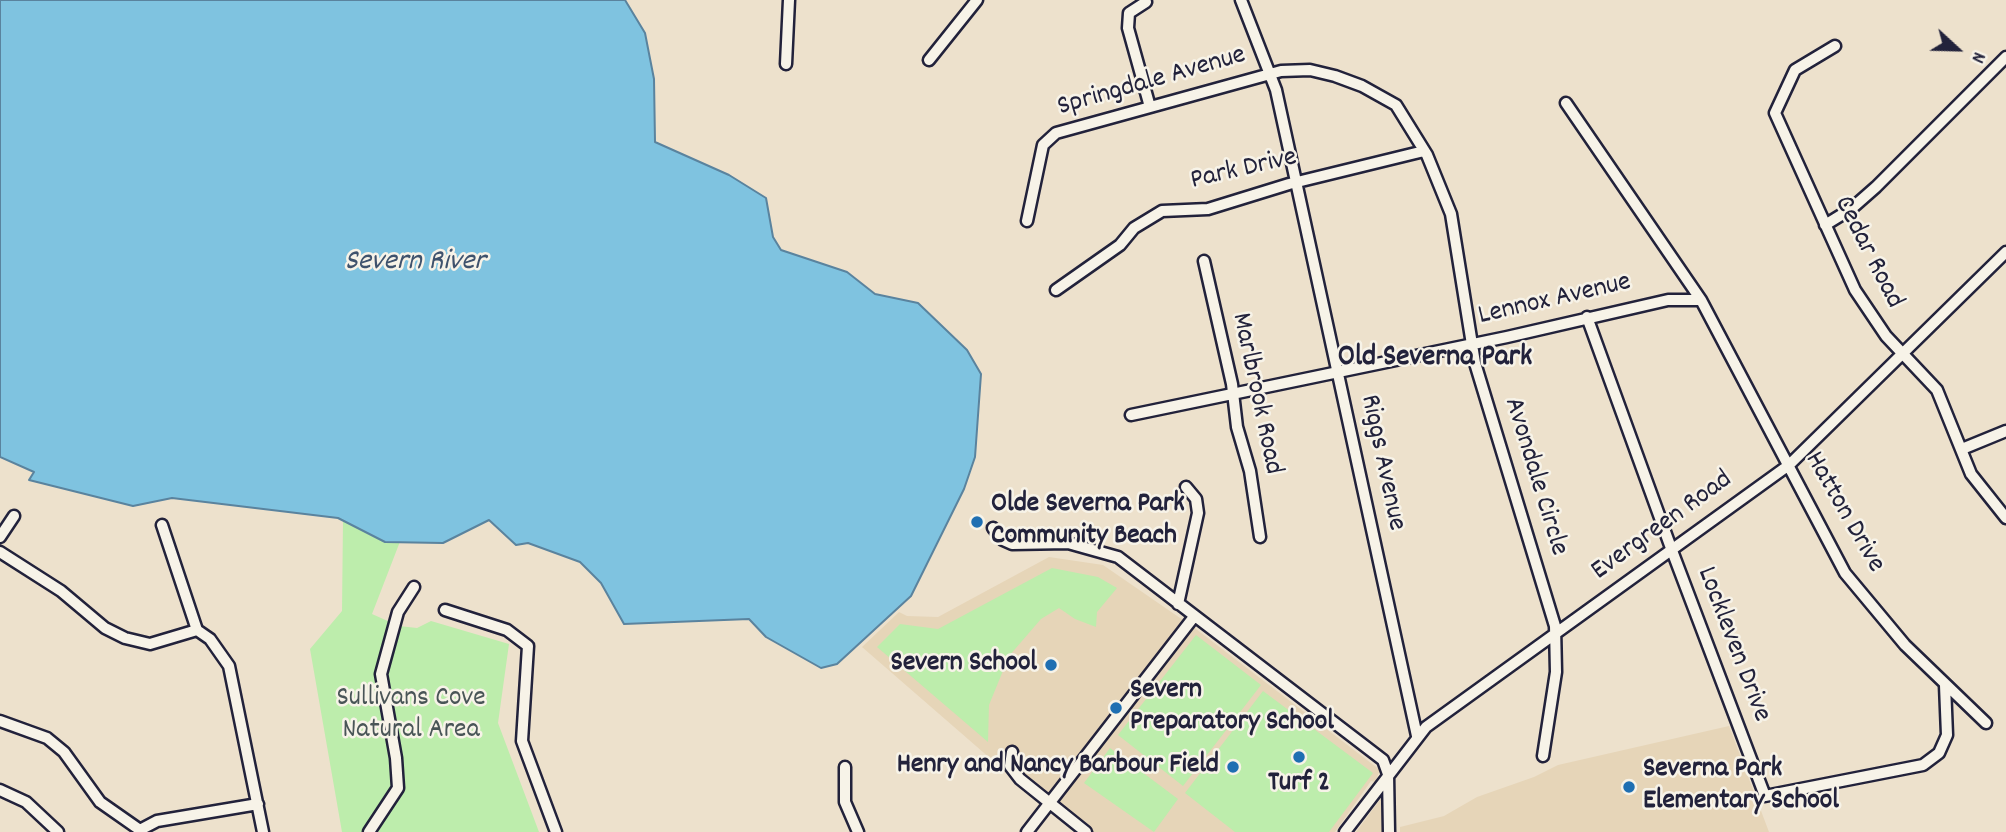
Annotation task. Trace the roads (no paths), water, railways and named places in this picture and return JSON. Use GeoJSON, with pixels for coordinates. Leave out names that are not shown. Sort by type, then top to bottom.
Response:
{"type":"FeatureCollection","features":[{"type":"Feature","properties":{"kind":"street"},"geometry":{"type":"LineString","coordinates":[[786,64],[789,0]]}},
{"type":"Feature","properties":{"kind":"street"},"geometry":{"type":"LineString","coordinates":[[929,60],[977,0]]}},
{"type":"Feature","properties":{"kind":"street","name":"Riggs Avenue"},"geometry":{"type":"LineString","coordinates":[[1241,0],[1272,72],[1417,736]]}},
{"type":"Feature","properties":{"kind":"street"},"geometry":{"type":"LineString","coordinates":[[1146,2],[1129,13],[1128,28],[1150,107]]}},
{"type":"Feature","properties":{"kind":"street","name":"Cedar Road"},"geometry":{"type":"LineString","coordinates":[[1835,46],[1795,70],[1775,113],[1865,308],[1886,336],[1905,353],[1937,390],[1973,478],[2006,518]]}},
{"type":"Feature","properties":{"kind":"street"},"geometry":{"type":"LineString","coordinates":[[1825,225],[1851,209],[1877,187],[2006,57]]}},
{"type":"Feature","properties":{"kind":"street","name":"Springdale Avenue"},"geometry":{"type":"LineString","coordinates":[[1027,221],[1038,162],[1047,138],[1272,72]]}},
{"type":"Feature","properties":{"kind":"street","name":"Avondale Circle"},"geometry":{"type":"LineString","coordinates":[[1272,72],[1318,72],[1354,82],[1388,99],[1403,113],[1424,151],[1451,214],[1470,343],[1556,633],[1556,672],[1544,756]]}},
{"type":"Feature","properties":{"kind":"street","name":"Hatton Drive"},"geometry":{"type":"LineString","coordinates":[[1566,103],[1701,300],[1845,573],[1905,645],[1986,723]]}},
{"type":"Feature","properties":{"kind":"street","name":"Park Drive"},"geometry":{"type":"LineString","coordinates":[[1056,290],[1120,245],[1134,228],[1162,211],[1208,209],[1298,182],[1424,151]]}},
{"type":"Feature","properties":{"kind":"street","name":"Evergreen Road"},"geometry":{"type":"LineString","coordinates":[[1345,832],[1417,736],[1671,548],[1789,465],[2006,252]]}},
{"type":"Feature","properties":{"kind":"street","name":"Marlbrook Road"},"geometry":{"type":"LineString","coordinates":[[1204,261],[1261,537]]}},
{"type":"Feature","properties":{"kind":"street","name":"Lennox Avenue"},"geometry":{"type":"LineString","coordinates":[[1131,415],[1668,300],[1701,300]]}},
{"type":"Feature","properties":{"kind":"street","name":"Lockleven Drive"},"geometry":{"type":"LineString","coordinates":[[1587,317],[1765,796],[1923,765],[1939,753],[1947,735],[1945,685]]}},
{"type":"Feature","properties":{"kind":"street"},"geometry":{"type":"LineString","coordinates":[[1962,449],[2006,431]]}},
{"type":"Feature","properties":{"kind":"street"},"geometry":{"type":"LineString","coordinates":[[1178,604],[1198,513],[1196,499],[1186,487]]}},
{"type":"Feature","properties":{"kind":"street"},"geometry":{"type":"LineString","coordinates":[[0,537],[14,516]]}},
{"type":"Feature","properties":{"kind":"street"},"geometry":{"type":"LineString","coordinates":[[162,525],[197,629],[210,639],[229,666],[264,832]]}},
{"type":"Feature","properties":{"kind":"street"},"geometry":{"type":"LineString","coordinates":[[993,528],[1012,544],[1068,543],[1118,558],[1383,760],[1388,774],[1389,832]]}},
{"type":"Feature","properties":{"kind":"street"},"geometry":{"type":"LineString","coordinates":[[0,552],[61,591],[105,628],[125,638],[150,644],[197,629]]}},
{"type":"Feature","properties":{"kind":"street"},"geometry":{"type":"LineString","coordinates":[[369,832],[398,788],[396,758],[381,674],[398,612],[414,587]]}},
{"type":"Feature","properties":{"kind":"street"},"geometry":{"type":"LineString","coordinates":[[445,610],[507,630],[528,646],[522,741],[556,832]]}},
{"type":"Feature","properties":{"kind":"street"},"geometry":{"type":"LineString","coordinates":[[1027,832],[1194,618]]}},
{"type":"Feature","properties":{"kind":"street"},"geometry":{"type":"LineString","coordinates":[[0,721],[47,738],[64,752],[100,802],[140,831],[157,821],[258,804]]}},
{"type":"Feature","properties":{"kind":"street"},"geometry":{"type":"LineString","coordinates":[[1012,752],[1010,766],[1020,779],[1086,832]]}},
{"type":"Feature","properties":{"kind":"street"},"geometry":{"type":"LineString","coordinates":[[845,767],[845,802],[858,832]]}},
{"type":"Feature","properties":{"kind":"street"},"geometry":{"type":"LineString","coordinates":[[0,790],[26,802],[58,832]]}},
{"type":"Feature","properties":{"kind":"water","name":"Severn River"},"geometry":{"type":"Polygon","coordinates":[[[0,0],[625,0],[645,33],[654,79],[655,142],[729,175],[766,198],[773,237],[781,250],[847,272],[875,294],[918,303],[967,350],[981,374],[975,457],[964,489],[911,596],[837,664],[821,668],[766,637],[749,619],[624,624],[601,583],[580,562],[528,543],[516,545],[489,520],[443,543],[385,542],[338,518],[172,498],[133,506],[29,480],[34,472],[0,457],[0,0]]]}},
{"type":"Feature","properties":{"kind":"place","name":"Olde Severna Park Community Beach"},"geometry":{"type":"Point","coordinates":[977,522]}},
{"type":"Feature","properties":{"kind":"place","name":"Severn School"},"geometry":{"type":"Point","coordinates":[1051,665]}},
{"type":"Feature","properties":{"kind":"place","name":"Severn Preparatory School"},"geometry":{"type":"Point","coordinates":[1116,708]}},
{"type":"Feature","properties":{"kind":"place","name":"Turf 2"},"geometry":{"type":"Point","coordinates":[1299,757]}},
{"type":"Feature","properties":{"kind":"place","name":"Henry and Nancy Barbour Field"},"geometry":{"type":"Point","coordinates":[1233,767]}},
{"type":"Feature","properties":{"kind":"place","name":"Severna Park Elementary School"},"geometry":{"type":"Point","coordinates":[1629,787]}},
{"type":"Feature","properties":{"kind":"district","name":"Old Severna Park"},"geometry":{"type":"Point","coordinates":[1435,360]}},
{"type":"Feature","properties":{"kind":"park label","name":"Sullivans Cove Natural Area"},"geometry":{"type":"Point","coordinates":[411,716]}}]}
